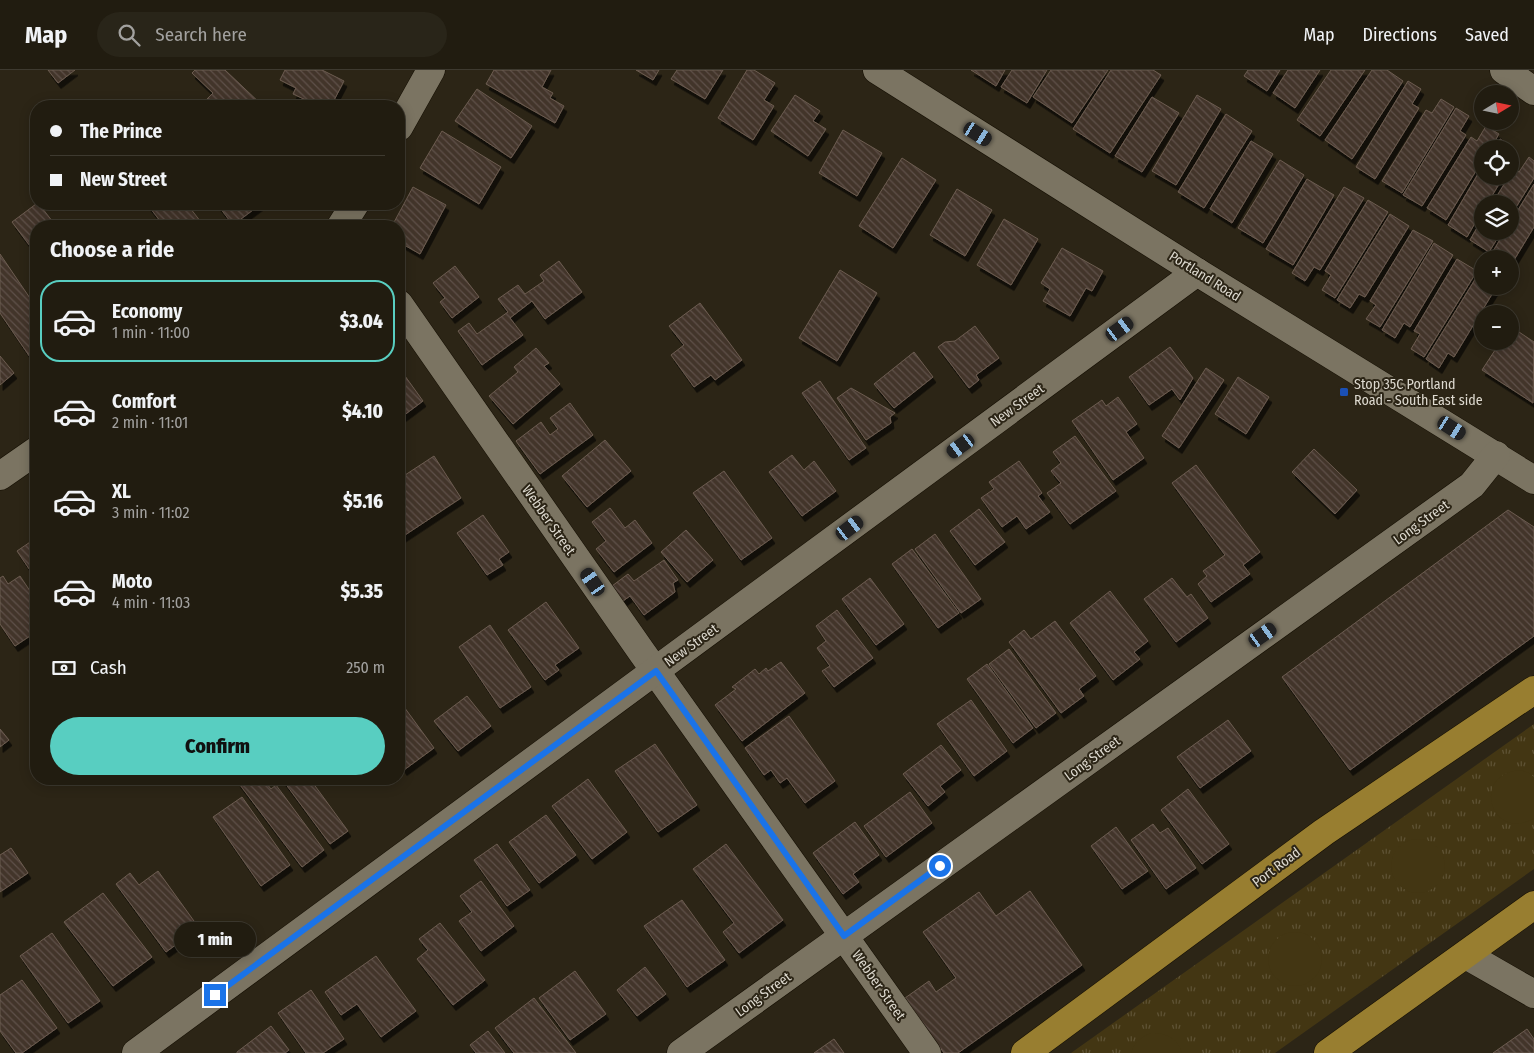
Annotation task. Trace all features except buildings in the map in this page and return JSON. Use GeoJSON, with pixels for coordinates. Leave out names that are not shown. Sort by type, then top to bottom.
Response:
{"type":"FeatureCollection","features":[{"type":"Feature","properties":{"kind":"highway","name":"Port Road"},"geometry":{"type":"LineString","coordinates":[[1025,1053],[1324,832],[1534,690]]}},
{"type":"Feature","properties":{"kind":"highway"},"geometry":{"type":"LineString","coordinates":[[1328,1053],[1534,905]]}},
{"type":"Feature","properties":{"kind":"street"},"geometry":{"type":"LineString","coordinates":[[405,116],[431,70]]}},
{"type":"Feature","properties":{"kind":"street","name":"Portland Road"},"geometry":{"type":"LineString","coordinates":[[877,70],[1197,272],[1534,480]]}},
{"type":"Feature","properties":{"kind":"street"},"geometry":{"type":"LineString","coordinates":[[1504,70],[1534,91]]}},
{"type":"Feature","properties":{"kind":"street","name":"New Street"},"geometry":{"type":"LineString","coordinates":[[136,1053],[1197,272]]}},
{"type":"Feature","properties":{"kind":"street","name":"Webber Street"},"geometry":{"type":"LineString","coordinates":[[405,313],[927,1053]]}},
{"type":"Feature","properties":{"kind":"street"},"geometry":{"type":"LineString","coordinates":[[0,476],[30,454]]}},
{"type":"Feature","properties":{"kind":"street","name":"Long Street"},"geometry":{"type":"LineString","coordinates":[[681,1053],[1472,485],[1496,455]]}},
{"type":"Feature","properties":{"kind":"street"},"geometry":{"type":"LineString","coordinates":[[1466,955],[1534,994]]}},
{"type":"Feature","properties":{"kind":"green space"},"geometry":{"type":"Polygon","coordinates":[[[1534,724],[1534,869],[1275,1053],[1071,1053],[1534,724]]]}},
{"type":"Feature","properties":{"kind":"green space"},"geometry":{"type":"Polygon","coordinates":[[[1521,770],[1534,777],[1534,818],[1519,824],[1507,822],[1498,815],[1492,805],[1491,793],[1495,782],[1505,774],[1521,770]]]}},
{"type":"Feature","properties":{"kind":"green space"},"geometry":{"type":"Polygon","coordinates":[[[1418,839],[1428,841],[1437,847],[1443,856],[1445,866],[1443,876],[1437,885],[1428,891],[1418,893],[1408,891],[1399,885],[1393,876],[1391,866],[1393,856],[1399,847],[1408,841],[1418,839]]]}},
{"type":"Feature","properties":{"kind":"green space"},"geometry":{"type":"Polygon","coordinates":[[[1295,932],[1305,934],[1314,940],[1320,949],[1322,959],[1320,969],[1314,978],[1305,984],[1295,986],[1285,984],[1276,978],[1270,969],[1268,959],[1270,949],[1276,940],[1285,934],[1295,932]]]}},
{"type":"Feature","properties":{"kind":"green space"},"geometry":{"type":"Polygon","coordinates":[[[1151,1033],[1170,1037],[1177,1043],[1182,1053],[1131,1053],[1138,1040],[1151,1033]]]}},
{"type":"Feature","properties":{"kind":"place","name":"Stop 35C Portland Road - South East side"},"geometry":{"type":"Point","coordinates":[1344,392]}},
{"type":"Feature","properties":{"kind":"route"},"geometry":{"type":"LineString","coordinates":[[215,995],[656,671],[844,936],[940,866]]}}]}
